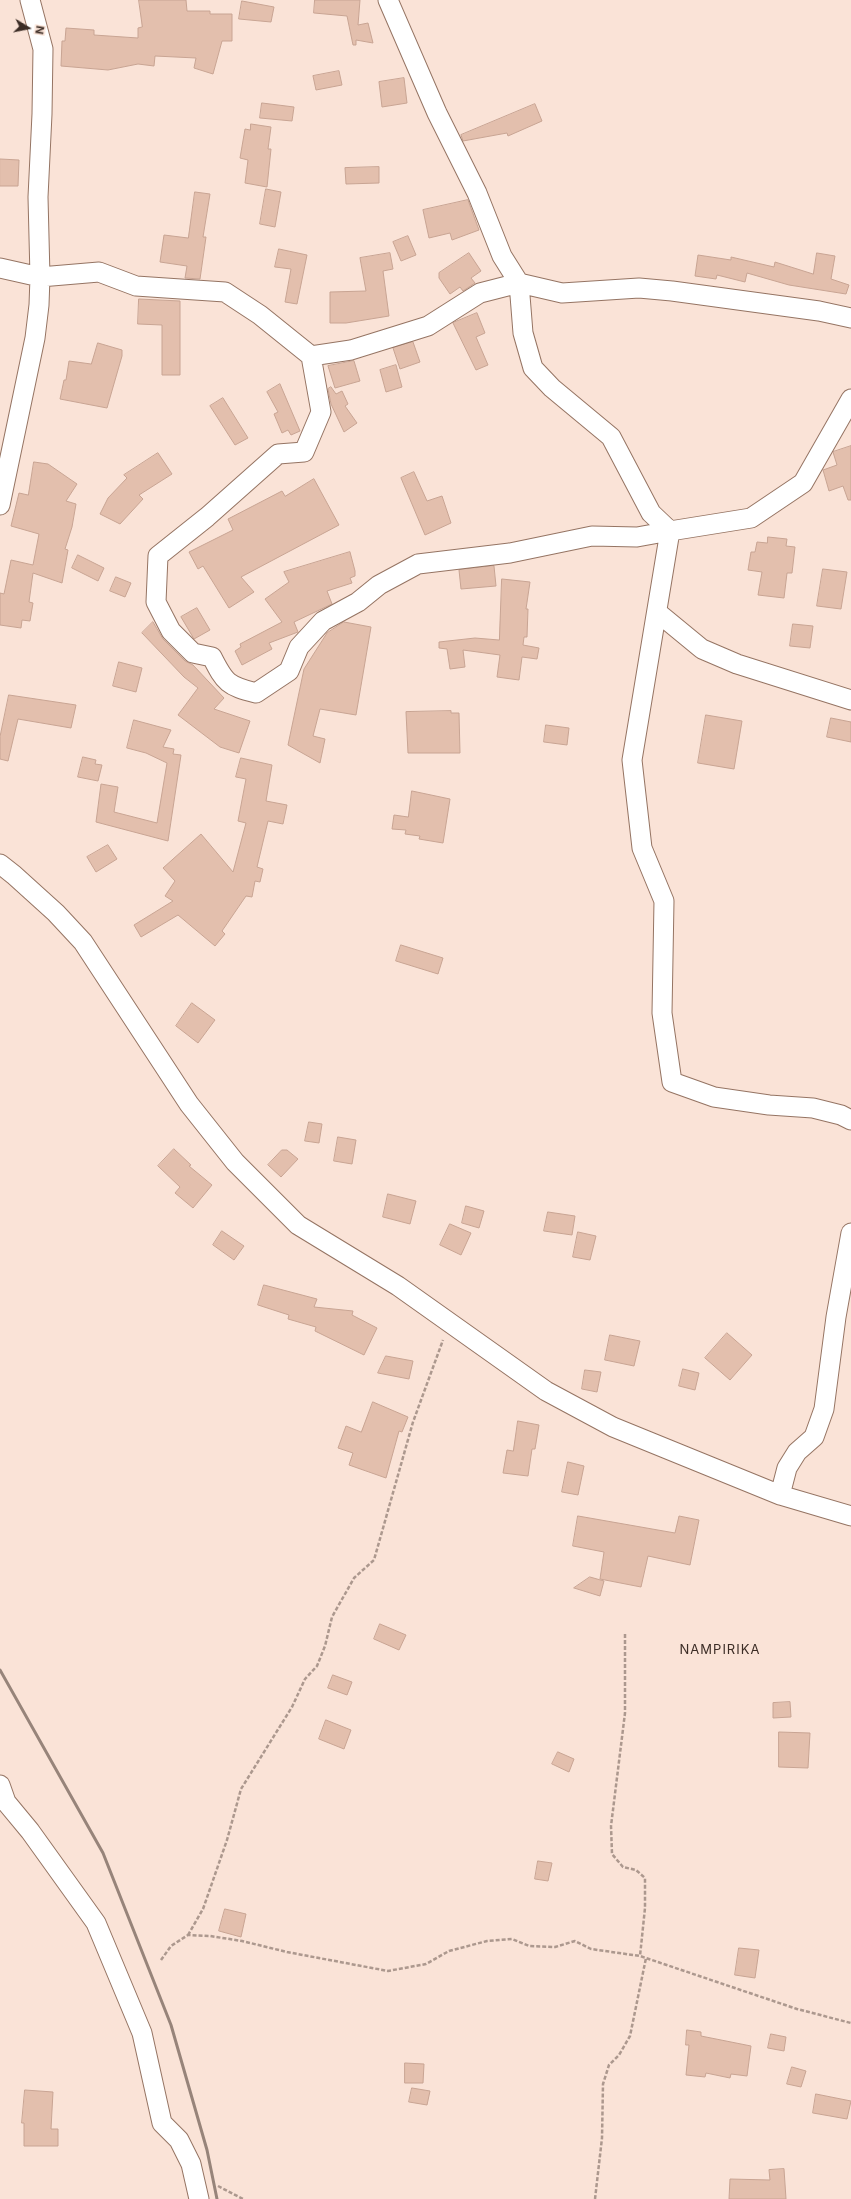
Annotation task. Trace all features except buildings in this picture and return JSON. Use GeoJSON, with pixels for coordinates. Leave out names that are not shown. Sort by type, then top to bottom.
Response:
{"type":"FeatureCollection","features":[{"type":"Feature","properties":{"kind":"street"},"geometry":{"type":"LineString","coordinates":[[0,505],[35,338],[40,305],[38,197],[43,49],[30,0]]}},
{"type":"Feature","properties":{"kind":"street"},"geometry":{"type":"LineString","coordinates":[[388,0],[437,113],[477,193],[502,256],[519,283],[523,333],[533,368],[552,388],[611,437],[651,513],[670,531]]}},
{"type":"Feature","properties":{"kind":"street"},"geometry":{"type":"LineString","coordinates":[[0,268],[40,277],[99,272],[136,286],[225,292],[260,315],[311,356],[321,412],[304,452],[278,454],[218,508],[158,556],[156,602],[171,631],[193,653],[212,657],[221,674],[235,688],[256,693],[289,671],[299,647],[323,621],[358,602],[379,585],[418,564],[510,553],[592,536],[636,537],[751,518],[803,483],[851,399]]}},
{"type":"Feature","properties":{"kind":"street"},"geometry":{"type":"LineString","coordinates":[[311,356],[351,350],[428,326],[480,293],[519,283],[562,293],[639,288],[672,291],[819,311],[851,318]]}},
{"type":"Feature","properties":{"kind":"street"},"geometry":{"type":"LineString","coordinates":[[670,531],[658,612],[632,760],[642,848],[664,901],[662,1013],[672,1082],[714,1097],[769,1105],[813,1108],[841,1115],[851,1120]]}},
{"type":"Feature","properties":{"kind":"street"},"geometry":{"type":"LineString","coordinates":[[658,612],[702,649],[737,664],[851,700]]}},
{"type":"Feature","properties":{"kind":"street"},"geometry":{"type":"LineString","coordinates":[[0,864],[56,913],[83,942],[189,1104],[235,1162],[298,1225],[398,1286],[546,1390],[613,1427],[780,1495],[851,1516]]}},
{"type":"Feature","properties":{"kind":"street"},"geometry":{"type":"LineString","coordinates":[[780,1495],[787,1468],[797,1452],[814,1437],[824,1409],[836,1317],[851,1233]]}},
{"type":"Feature","properties":{"kind":"street"},"geometry":{"type":"LineString","coordinates":[[0,1785],[6,1802],[30,1831],[96,1923],[142,2033],[162,2123],[179,2140],[191,2164],[199,2199]]}},
{"type":"Feature","properties":{"kind":"path"},"geometry":{"type":"LineString","coordinates":[[162,1960],[171,1946],[188,1935],[203,1909],[227,1840],[242,1789],[292,1707],[305,1679],[317,1666],[325,1646],[332,1616],[354,1578],[374,1560],[413,1422],[450,1323]]}},
{"type":"Feature","properties":{"kind":"path"},"geometry":{"type":"LineString","coordinates":[[625,1634],[625,1713],[611,1826],[612,1854],[623,1867],[636,1870],[645,1878],[645,1908],[640,1956]]}},
{"type":"Feature","properties":{"kind":"path"},"geometry":{"type":"LineString","coordinates":[[188,1935],[242,1941],[287,1952],[388,1971],[426,1964],[449,1951],[487,1941],[512,1939],[529,1946],[555,1947],[575,1941],[591,1949],[640,1956],[797,2009],[851,2023]]}},
{"type":"Feature","properties":{"kind":"path"},"geometry":{"type":"LineString","coordinates":[[595,2199],[602,2138],[604,2084],[609,2065],[619,2055],[630,2036],[646,1958]]}},
{"type":"Feature","properties":{"kind":"path"},"geometry":{"type":"LineString","coordinates":[[218,2186],[243,2199]]}},
{"type":"Feature","properties":{"kind":"railway"},"geometry":{"type":"LineString","coordinates":[[0,1670],[103,1853],[171,2025],[207,2150],[217,2199]]}},
{"type":"Feature","properties":{"kind":"district","name":"NAMPIRIKA"},"geometry":{"type":"Point","coordinates":[720,1650]}}]}
